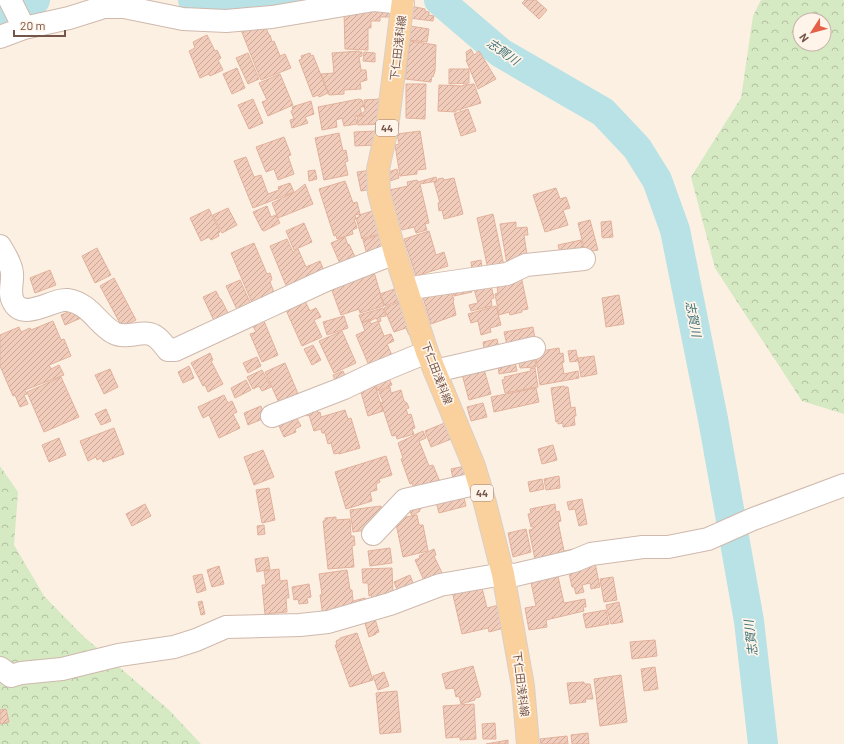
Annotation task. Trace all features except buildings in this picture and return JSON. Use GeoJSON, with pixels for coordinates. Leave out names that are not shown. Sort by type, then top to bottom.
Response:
{"type":"FeatureCollection","features":[{"type":"Feature","properties":{"kind":"main road","name":"下仁田浅科線"},"geometry":{"type":"LineString","coordinates":[[403,1],[389,114],[378,169],[380,200],[407,291],[431,361],[474,466],[479,484],[503,574],[523,686],[528,744]]}},
{"type":"Feature","properties":{"kind":"street"},"geometry":{"type":"LineString","coordinates":[[0,36],[18,16],[70,18],[104,7],[124,8],[183,20],[226,21],[272,17],[374,0],[403,1]]}},
{"type":"Feature","properties":{"kind":"street"},"geometry":{"type":"LineString","coordinates":[[0,246],[10,262],[12,275],[11,294],[14,304],[22,309],[34,310],[66,300],[88,309],[115,334],[126,336],[150,334],[158,338],[168,350],[175,350],[326,280],[395,253]]}},
{"type":"Feature","properties":{"kind":"street"},"geometry":{"type":"LineString","coordinates":[[407,291],[426,286],[507,274],[526,265],[584,259]]}},
{"type":"Feature","properties":{"kind":"street"},"geometry":{"type":"LineString","coordinates":[[272,416],[344,388],[371,375],[431,361],[534,348]]}},
{"type":"Feature","properties":{"kind":"street"},"geometry":{"type":"LineString","coordinates":[[373,534],[405,500],[479,484]]}},
{"type":"Feature","properties":{"kind":"street"},"geometry":{"type":"LineString","coordinates":[[0,668],[11,676],[21,673],[62,669],[118,655],[174,647],[196,640],[226,627],[300,625],[328,622],[390,604],[440,585],[503,574],[515,574],[574,561],[591,554],[643,548],[668,547],[708,539],[844,485]]}},
{"type":"Feature","properties":{"kind":"green space"},"geometry":{"type":"Polygon","coordinates":[[[761,0],[844,0],[844,414],[802,401],[715,268],[691,177],[741,98],[753,16],[761,0]]]}},
{"type":"Feature","properties":{"kind":"green space"},"geometry":{"type":"Polygon","coordinates":[[[0,466],[18,492],[14,545],[44,596],[82,635],[169,710],[201,744],[0,744],[0,466]]]}},
{"type":"Feature","properties":{"kind":"waterway"},"geometry":{"type":"LineString","coordinates":[[0,15],[35,0]]}},
{"type":"Feature","properties":{"kind":"waterway"},"geometry":{"type":"LineString","coordinates":[[193,0],[218,5],[244,5],[296,0]]}},
{"type":"Feature","properties":{"kind":"waterway","name":"志賀川"},"geometry":{"type":"LineString","coordinates":[[439,0],[501,53],[603,112],[637,148],[657,180],[675,230],[713,419],[749,621],[763,744]]}}]}
